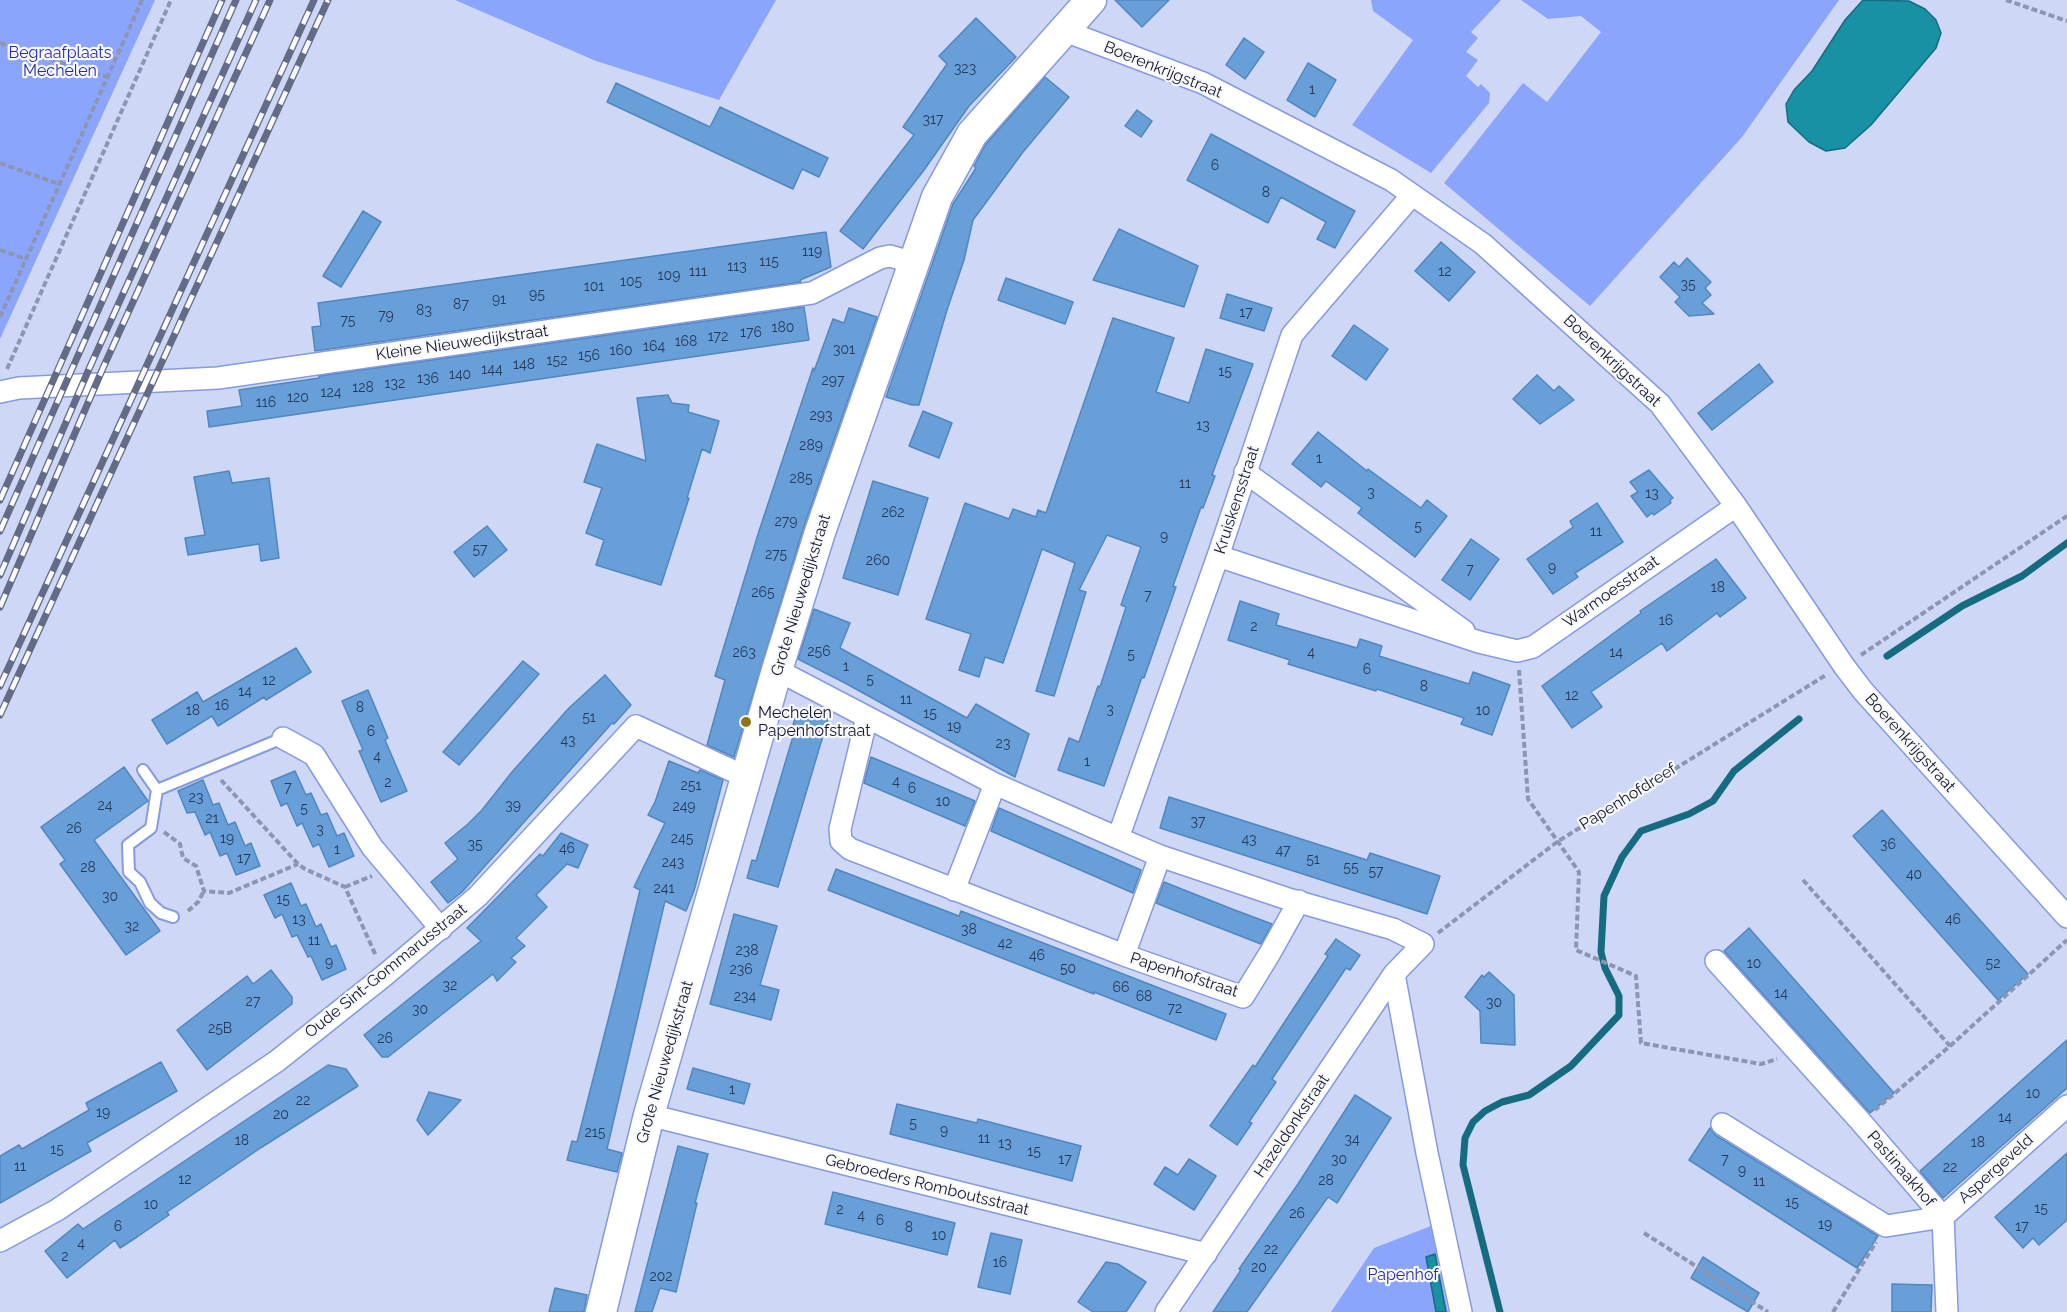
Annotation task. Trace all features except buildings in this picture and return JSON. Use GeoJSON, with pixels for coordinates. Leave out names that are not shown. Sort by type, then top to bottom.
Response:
{"type":"FeatureCollection","features":[{"type":"Feature","properties":{"kind":"main road","name":"Grote Nieuwedijkstraat"},"geometry":{"type":"LineString","coordinates":[[600,1312],[649,1115],[777,670],[820,532],[937,197],[972,134],[1091,0]]}},
{"type":"Feature","properties":{"kind":"street","name":"Boerenkrijgstraat"},"geometry":{"type":"LineString","coordinates":[[1062,30],[1203,83],[1391,180],[1483,244],[1660,404],[1736,506],[1863,691],[2067,917]]}},
{"type":"Feature","properties":{"kind":"street","name":"Kruiskensstraat"},"geometry":{"type":"LineString","coordinates":[[1118,838],[1218,556],[1292,335],[1413,195]]}},
{"type":"Feature","properties":{"kind":"street","name":"Kleine Nieuwedijkstraat"},"geometry":{"type":"LineString","coordinates":[[2,385],[19,388],[230,376],[812,293],[880,258],[890,256],[914,262]]}},
{"type":"Feature","properties":{"kind":"street"},"geometry":{"type":"LineString","coordinates":[[1245,472],[1479,642]]}},
{"type":"Feature","properties":{"kind":"street","name":"Warmoesstraat"},"geometry":{"type":"LineString","coordinates":[[1517,651],[1533,647],[1736,506]]}},
{"type":"Feature","properties":{"kind":"street"},"geometry":{"type":"LineString","coordinates":[[1218,556],[1479,642],[1517,651]]}},
{"type":"Feature","properties":{"kind":"street"},"geometry":{"type":"LineString","coordinates":[[777,670],[995,784],[1160,856],[1393,929],[1423,944]]}},
{"type":"Feature","properties":{"kind":"street","name":"Papenhofstraat"},"geometry":{"type":"LineString","coordinates":[[867,717],[840,829],[841,841],[850,849],[1124,955],[1243,997],[1299,901]]}},
{"type":"Feature","properties":{"kind":"street","name":"Oude Sint-Gommarusstraat"},"geometry":{"type":"LineString","coordinates":[[0,1241],[57,1210],[277,1061],[385,975],[478,896],[636,726],[746,777]]}},
{"type":"Feature","properties":{"kind":"street"},"geometry":{"type":"LineString","coordinates":[[283,738],[314,755],[372,847],[441,929]]}},
{"type":"Feature","properties":{"kind":"street"},"geometry":{"type":"LineString","coordinates":[[954,890],[995,784]]}},
{"type":"Feature","properties":{"kind":"street","name":"Papenhofstraat"},"geometry":{"type":"LineString","coordinates":[[1124,955],[1160,856]]}},
{"type":"Feature","properties":{"kind":"street","name":"Hazeldonkstraat"},"geometry":{"type":"LineString","coordinates":[[1166,1312],[1394,974],[1423,944]]}},
{"type":"Feature","properties":{"kind":"street","name":"Pastinaakhof"},"geometry":{"type":"LineString","coordinates":[[1716,961],[1943,1217]]}},
{"type":"Feature","properties":{"kind":"street"},"geometry":{"type":"LineString","coordinates":[[1394,974],[1427,1153],[1461,1312]]}},
{"type":"Feature","properties":{"kind":"street","name":"Aspergeveld"},"geometry":{"type":"LineString","coordinates":[[1943,1217],[2067,1106]]}},
{"type":"Feature","properties":{"kind":"street","name":"Gebroeders Romboutsstraat"},"geometry":{"type":"LineString","coordinates":[[649,1115],[1206,1254]]}},
{"type":"Feature","properties":{"kind":"street"},"geometry":{"type":"LineString","coordinates":[[1722,1124],[1886,1226]]}},
{"type":"Feature","properties":{"kind":"street"},"geometry":{"type":"LineString","coordinates":[[1943,1217],[1947,1312]]}},
{"type":"Feature","properties":{"kind":"street","name":"Pastinaakhof"},"geometry":{"type":"LineString","coordinates":[[1886,1226],[1943,1217]]}},
{"type":"Feature","properties":{"kind":"lane"},"geometry":{"type":"LineString","coordinates":[[157,790],[283,738]]}},
{"type":"Feature","properties":{"kind":"lane"},"geometry":{"type":"LineString","coordinates":[[143,770],[157,790],[150,828],[128,845],[129,872],[140,882],[150,903],[161,913],[173,917]]}},
{"type":"Feature","properties":{"kind":"path"},"geometry":{"type":"LineString","coordinates":[[0,317],[142,0]]}},
{"type":"Feature","properties":{"kind":"path"},"geometry":{"type":"LineString","coordinates":[[2,385],[171,0]]}},
{"type":"Feature","properties":{"kind":"path"},"geometry":{"type":"LineString","coordinates":[[2006,0],[2067,21]]}},
{"type":"Feature","properties":{"kind":"path"},"geometry":{"type":"LineString","coordinates":[[0,43],[107,77]]}},
{"type":"Feature","properties":{"kind":"path"},"geometry":{"type":"LineString","coordinates":[[0,163],[60,184]]}},
{"type":"Feature","properties":{"kind":"path"},"geometry":{"type":"LineString","coordinates":[[0,250],[26,259]]}},
{"type":"Feature","properties":{"kind":"path","name":"Papenhofdreef"},"geometry":{"type":"LineString","coordinates":[[1423,944],[1557,842],[1844,666],[2067,516]]}},
{"type":"Feature","properties":{"kind":"path"},"geometry":{"type":"LineString","coordinates":[[1517,651],[1528,799],[1579,872],[1576,950],[1636,976],[1641,1043],[1761,1064],[1796,1052]]}},
{"type":"Feature","properties":{"kind":"path"},"geometry":{"type":"LineString","coordinates":[[211,768],[298,864],[345,887],[385,975]]}},
{"type":"Feature","properties":{"kind":"path"},"geometry":{"type":"LineString","coordinates":[[150,828],[159,829],[180,844],[183,858],[196,866],[204,891]]}},
{"type":"Feature","properties":{"kind":"path"},"geometry":{"type":"LineString","coordinates":[[204,891],[229,893],[298,864]]}},
{"type":"Feature","properties":{"kind":"path"},"geometry":{"type":"LineString","coordinates":[[1803,880],[1950,1047]]}},
{"type":"Feature","properties":{"kind":"path"},"geometry":{"type":"LineString","coordinates":[[173,917],[192,908],[204,891]]}},
{"type":"Feature","properties":{"kind":"path"},"geometry":{"type":"LineString","coordinates":[[1861,1122],[1950,1047],[2067,940]]}},
{"type":"Feature","properties":{"kind":"path"},"geometry":{"type":"LineString","coordinates":[[1833,1312],[1886,1226]]}},
{"type":"Feature","properties":{"kind":"path"},"geometry":{"type":"LineString","coordinates":[[1644,1233],[1768,1312]]}},
{"type":"Feature","properties":{"kind":"green space","name":"Begraafplaats Mechelen"},"geometry":{"type":"Polygon","coordinates":[[[0,0],[155,0],[0,339],[0,0]]]}},
{"type":"Feature","properties":{"kind":"green space"},"geometry":{"type":"Polygon","coordinates":[[[455,0],[776,0],[719,100],[596,61],[455,0]]]}},
{"type":"Feature","properties":{"kind":"green space"},"geometry":{"type":"Polygon","coordinates":[[[1371,0],[1501,0],[1471,32],[1478,38],[1466,52],[1478,60],[1466,76],[1478,87],[1481,84],[1490,93],[1489,103],[1431,173],[1352,125],[1413,40],[1373,11],[1371,0]]]}},
{"type":"Feature","properties":{"kind":"green space"},"geometry":{"type":"Polygon","coordinates":[[[1521,0],[1839,0],[1742,137],[1590,306],[1444,183],[1523,83],[1547,102],[1601,32],[1581,16],[1548,19],[1521,0]]]}},
{"type":"Feature","properties":{"kind":"green space","name":"Papenhof"},"geometry":{"type":"Polygon","coordinates":[[[1431,1226],[1448,1312],[1331,1312],[1374,1248],[1431,1226]]]}},
{"type":"Feature","properties":{"kind":"shaded area"},"geometry":{"type":"Polygon","coordinates":[[[1863,0],[1909,1],[1925,9],[1936,20],[1941,33],[1936,48],[1871,125],[1845,148],[1826,151],[1809,142],[1788,122],[1786,104],[1794,90],[1812,71],[1845,20],[1863,0]]]}},
{"type":"Feature","properties":{"kind":"shaded area"},"geometry":{"type":"Polygon","coordinates":[[[1435,1254],[1446,1312],[1436,1312],[1426,1257],[1435,1254]]]}},
{"type":"Feature","properties":{"kind":"waterway"},"geometry":{"type":"LineString","coordinates":[[1887,656],[1962,606],[2022,576],[2067,543]]}},
{"type":"Feature","properties":{"kind":"waterway"},"geometry":{"type":"LineString","coordinates":[[1500,1312],[1463,1165],[1465,1138],[1473,1122],[1485,1111],[1502,1102],[1529,1095],[1571,1066],[1619,1015],[1619,996],[1605,968],[1601,952],[1604,896],[1622,857],[1641,831],[1689,814],[1713,801],[1734,771],[1799,719]]}},
{"type":"Feature","properties":{"kind":"railway"},"geometry":{"type":"LineString","coordinates":[[0,500],[222,0]]}},
{"type":"Feature","properties":{"kind":"railway"},"geometry":{"type":"LineString","coordinates":[[0,531],[236,0]]}},
{"type":"Feature","properties":{"kind":"railway"},"geometry":{"type":"LineString","coordinates":[[0,575],[89,369],[256,0]]}},
{"type":"Feature","properties":{"kind":"railway"},"geometry":{"type":"LineString","coordinates":[[0,607],[103,368],[270,0]]}},
{"type":"Feature","properties":{"kind":"railway"},"geometry":{"type":"LineString","coordinates":[[0,686],[314,0]]}},
{"type":"Feature","properties":{"kind":"railway"},"geometry":{"type":"LineString","coordinates":[[0,715],[328,0]]}},
{"type":"Feature","properties":{"kind":"place","name":"Mechelen Papenhofstraat"},"geometry":{"type":"Point","coordinates":[746,722]}}]}
